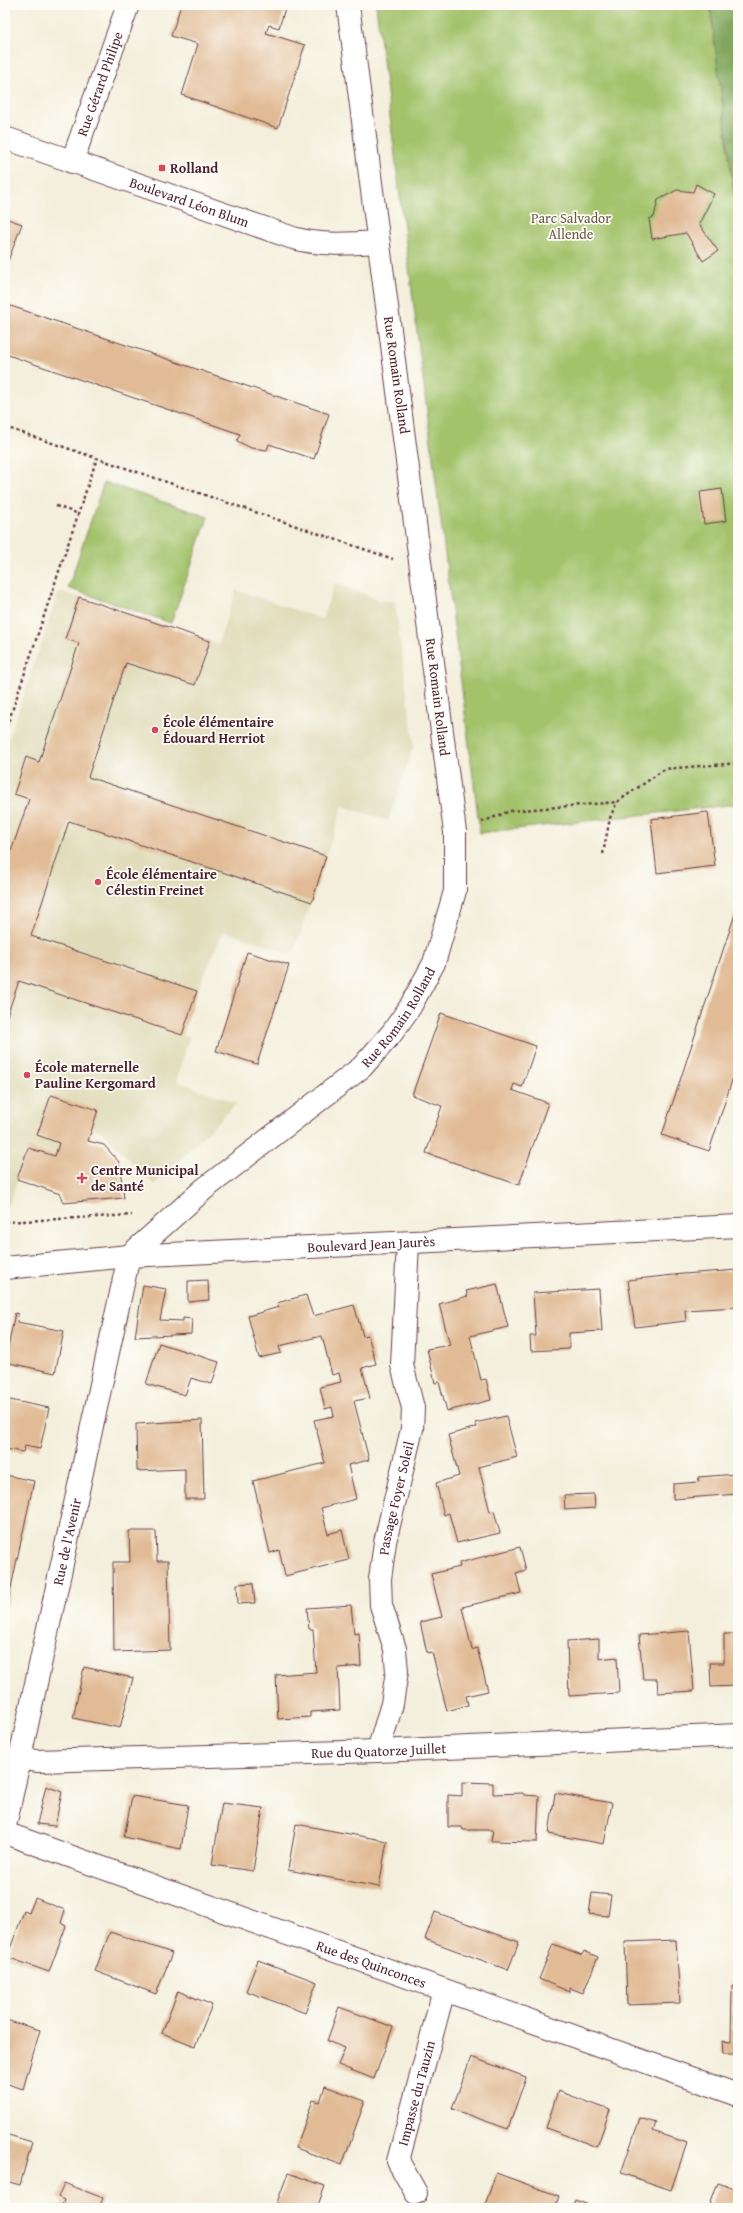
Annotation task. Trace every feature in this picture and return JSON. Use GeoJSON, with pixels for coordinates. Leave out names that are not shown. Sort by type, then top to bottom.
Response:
{"type":"FeatureCollection","features":[{"type":"Feature","properties":{"kind":"street","name":"Rue Gérard Philipe"},"geometry":{"type":"LineString","coordinates":[[72,162],[128,5]]}},
{"type":"Feature","properties":{"kind":"street","name":"Rue Romain Rolland"},"geometry":{"type":"LineString","coordinates":[[129,1256],[204,1189],[362,1067],[392,1033],[410,1007],[434,963],[455,891],[455,832],[423,570],[378,242],[348,5]]}},
{"type":"Feature","properties":{"kind":"street","name":"Boulevard Léon Blum"},"geometry":{"type":"LineString","coordinates":[[5,138],[293,238],[315,244],[332,245],[378,242]]}},
{"type":"Feature","properties":{"kind":"street","name":"Boulevard Jean Jaurès"},"geometry":{"type":"LineString","coordinates":[[5,1268],[129,1256],[738,1226]]}},
{"type":"Feature","properties":{"kind":"street","name":"Passage Foyer Soleil"},"geometry":{"type":"LineString","coordinates":[[378,1751],[392,1704],[397,1671],[395,1649],[381,1604],[380,1579],[385,1542],[412,1429],[413,1408],[402,1365],[408,1243]]}},
{"type":"Feature","properties":{"kind":"street","name":"Rue de l'Avenir"},"geometry":{"type":"LineString","coordinates":[[5,1826],[129,1256]]}},
{"type":"Feature","properties":{"kind":"street","name":"Rue du Quatorze Juillet"},"geometry":{"type":"LineString","coordinates":[[20,1758],[37,1761],[378,1751],[738,1735]]}},
{"type":"Feature","properties":{"kind":"street","name":"Rue des Quinconces"},"geometry":{"type":"LineString","coordinates":[[5,1833],[738,2095]]}},
{"type":"Feature","properties":{"kind":"street","name":"Impasse du Tauzin"},"geometry":{"type":"LineString","coordinates":[[416,2193],[398,2161],[444,1990]]}},
{"type":"Feature","properties":{"kind":"path"},"geometry":{"type":"LineString","coordinates":[[5,427],[423,570]]}},
{"type":"Feature","properties":{"kind":"path"},"geometry":{"type":"LineString","coordinates":[[5,732],[97,458]]}},
{"type":"Feature","properties":{"kind":"path"},"geometry":{"type":"LineString","coordinates":[[56,506],[79,514]]}},
{"type":"Feature","properties":{"kind":"path"},"geometry":{"type":"LineString","coordinates":[[455,832],[510,811],[617,802],[665,769],[738,763]]}},
{"type":"Feature","properties":{"kind":"path"},"geometry":{"type":"LineString","coordinates":[[603,854],[610,818],[617,802]]}},
{"type":"Feature","properties":{"kind":"path"},"geometry":{"type":"LineString","coordinates":[[5,1222],[137,1214]]}},
{"type":"Feature","properties":{"kind":"shaded area"},"geometry":{"type":"Polygon","coordinates":[[[335,583],[382,601],[395,601],[414,746],[388,821],[343,806],[293,954],[224,931],[197,991],[182,1035],[189,1037],[176,1081],[237,1103],[154,1185],[101,1131],[92,1128],[98,1110],[51,1095],[37,1135],[59,1143],[55,1156],[28,1148],[9,1205],[5,1205],[5,749],[59,591],[218,644],[236,590],[322,619],[335,583]]]}},
{"type":"Feature","properties":{"kind":"green space","name":"Parc Salvador Allende"},"geometry":{"type":"Polygon","coordinates":[[[376,5],[710,5],[738,226],[738,804],[480,833],[376,5]]]}},
{"type":"Feature","properties":{"kind":"green space"},"geometry":{"type":"Polygon","coordinates":[[[710,5],[738,5],[738,226],[710,5]]]}},
{"type":"Feature","properties":{"kind":"green space"},"geometry":{"type":"Polygon","coordinates":[[[104,482],[208,517],[171,623],[68,588],[104,482]]]}},
{"type":"Feature","properties":{"kind":"building"},"geometry":{"type":"Polygon","coordinates":[[[181,5],[286,5],[279,28],[269,25],[266,33],[305,45],[278,128],[182,95],[198,44],[171,36],[181,5]]]}},
{"type":"Feature","properties":{"kind":"building"},"geometry":{"type":"Polygon","coordinates":[[[696,184],[714,194],[699,224],[718,251],[703,261],[686,233],[652,239],[649,219],[654,217],[658,200],[677,190],[693,192],[696,184]]]}},
{"type":"Feature","properties":{"kind":"building"},"geometry":{"type":"Polygon","coordinates":[[[5,218],[22,224],[5,269],[5,218]]]}},
{"type":"Feature","properties":{"kind":"building"},"geometry":{"type":"Polygon","coordinates":[[[5,304],[329,414],[314,459],[269,444],[267,450],[251,448],[237,441],[240,434],[5,354],[5,304]]]}},
{"type":"Feature","properties":{"kind":"building"},"geometry":{"type":"Polygon","coordinates":[[[722,489],[726,521],[704,524],[700,492],[722,489]]]}},
{"type":"Feature","properties":{"kind":"building"},"geometry":{"type":"Polygon","coordinates":[[[79,597],[210,641],[195,685],[126,663],[88,777],[326,856],[312,902],[69,821],[31,936],[197,991],[182,1035],[19,981],[5,1021],[5,869],[29,799],[14,794],[26,757],[39,762],[79,643],[65,639],[79,597]]]}},
{"type":"Feature","properties":{"kind":"building"},"geometry":{"type":"Polygon","coordinates":[[[708,812],[715,866],[657,873],[651,819],[708,812]]]}},
{"type":"Feature","properties":{"kind":"building"},"geometry":{"type":"Polygon","coordinates":[[[738,905],[738,1062],[709,1151],[662,1135],[738,905]]]}},
{"type":"Feature","properties":{"kind":"building"},"geometry":{"type":"Polygon","coordinates":[[[247,952],[289,965],[257,1064],[216,1051],[247,952]]]}},
{"type":"Feature","properties":{"kind":"building"},"geometry":{"type":"Polygon","coordinates":[[[441,1013],[536,1046],[522,1087],[514,1084],[512,1090],[548,1103],[519,1185],[426,1153],[442,1106],[412,1095],[441,1013]]]}},
{"type":"Feature","properties":{"kind":"building"},"geometry":{"type":"Polygon","coordinates":[[[51,1095],[98,1110],[88,1141],[104,1145],[119,1162],[124,1198],[63,1203],[60,1194],[17,1179],[28,1148],[55,1156],[59,1143],[37,1135],[51,1095]]]}},
{"type":"Feature","properties":{"kind":"building"},"geometry":{"type":"Polygon","coordinates":[[[738,1270],[738,1307],[685,1310],[686,1321],[635,1327],[628,1280],[738,1270]]]}},
{"type":"Feature","properties":{"kind":"building"},"geometry":{"type":"Polygon","coordinates":[[[208,1280],[209,1300],[188,1302],[188,1281],[208,1280]]]}},
{"type":"Feature","properties":{"kind":"building"},"geometry":{"type":"Polygon","coordinates":[[[497,1284],[508,1327],[470,1336],[481,1380],[486,1379],[491,1400],[447,1411],[439,1382],[435,1383],[427,1349],[450,1345],[439,1304],[468,1296],[466,1291],[497,1284]]]}},
{"type":"Feature","properties":{"kind":"building"},"geometry":{"type":"Polygon","coordinates":[[[143,1285],[166,1289],[160,1320],[183,1321],[183,1318],[192,1319],[191,1334],[135,1337],[143,1285]]]}},
{"type":"Feature","properties":{"kind":"building"},"geometry":{"type":"Polygon","coordinates":[[[599,1289],[602,1331],[569,1333],[569,1349],[531,1351],[530,1336],[536,1336],[533,1293],[599,1289]]]}},
{"type":"Feature","properties":{"kind":"building"},"geometry":{"type":"Polygon","coordinates":[[[306,1295],[313,1316],[354,1305],[363,1336],[368,1335],[376,1364],[362,1368],[370,1398],[354,1401],[369,1460],[348,1465],[356,1499],[321,1508],[328,1534],[342,1530],[349,1560],[285,1576],[279,1550],[270,1553],[253,1481],[325,1463],[314,1420],[334,1416],[332,1407],[325,1409],[320,1387],[341,1382],[339,1373],[332,1375],[322,1336],[279,1346],[281,1353],[259,1358],[248,1316],[279,1307],[277,1303],[306,1295]]]}},
{"type":"Feature","properties":{"kind":"building"},"geometry":{"type":"Polygon","coordinates":[[[15,1313],[18,1314],[17,1322],[64,1331],[55,1373],[5,1362],[15,1313]]]}},
{"type":"Feature","properties":{"kind":"building"},"geometry":{"type":"Polygon","coordinates":[[[159,1343],[219,1362],[212,1384],[191,1378],[185,1395],[146,1384],[159,1343]]]}},
{"type":"Feature","properties":{"kind":"building"},"geometry":{"type":"Polygon","coordinates":[[[5,1399],[49,1408],[40,1449],[25,1446],[23,1452],[5,1449],[5,1399]]]}},
{"type":"Feature","properties":{"kind":"building"},"geometry":{"type":"Polygon","coordinates":[[[506,1416],[517,1457],[479,1467],[490,1512],[494,1511],[500,1533],[457,1543],[449,1513],[444,1515],[436,1483],[459,1476],[448,1435],[477,1427],[475,1423],[506,1416]]]}},
{"type":"Feature","properties":{"kind":"building"},"geometry":{"type":"Polygon","coordinates":[[[202,1420],[204,1499],[185,1499],[185,1469],[137,1471],[136,1424],[202,1420]]]}},
{"type":"Feature","properties":{"kind":"building"},"geometry":{"type":"Polygon","coordinates":[[[738,1474],[738,1494],[673,1499],[673,1484],[699,1482],[698,1477],[738,1474]]]}},
{"type":"Feature","properties":{"kind":"building"},"geometry":{"type":"Polygon","coordinates":[[[5,1475],[34,1481],[7,1606],[5,1606],[5,1475]]]}},
{"type":"Feature","properties":{"kind":"building"},"geometry":{"type":"Polygon","coordinates":[[[594,1494],[595,1508],[565,1510],[564,1495],[594,1494]]]}},
{"type":"Feature","properties":{"kind":"building"},"geometry":{"type":"Polygon","coordinates":[[[129,1531],[156,1531],[157,1561],[168,1561],[170,1650],[114,1652],[113,1562],[130,1562],[129,1531]]]}},
{"type":"Feature","properties":{"kind":"building"},"geometry":{"type":"Polygon","coordinates":[[[520,1547],[526,1570],[516,1573],[521,1593],[462,1607],[472,1650],[477,1648],[488,1691],[466,1696],[468,1705],[447,1711],[432,1652],[427,1653],[420,1622],[442,1617],[431,1574],[460,1567],[459,1563],[520,1547]]]}},
{"type":"Feature","properties":{"kind":"building"},"geometry":{"type":"Polygon","coordinates":[[[253,1583],[255,1603],[238,1604],[237,1584],[253,1583]]]}},
{"type":"Feature","properties":{"kind":"building"},"geometry":{"type":"Polygon","coordinates":[[[351,1605],[354,1634],[359,1633],[361,1666],[338,1668],[340,1710],[310,1712],[310,1717],[278,1719],[276,1675],[316,1672],[313,1629],[309,1629],[307,1608],[351,1605]]]}},
{"type":"Feature","properties":{"kind":"building"},"geometry":{"type":"Polygon","coordinates":[[[689,1631],[694,1691],[658,1693],[657,1679],[643,1679],[639,1635],[689,1631]]]}},
{"type":"Feature","properties":{"kind":"building"},"geometry":{"type":"Polygon","coordinates":[[[724,1634],[738,1634],[738,1686],[711,1687],[710,1663],[724,1663],[724,1634]]]}},
{"type":"Feature","properties":{"kind":"building"},"geometry":{"type":"Polygon","coordinates":[[[599,1639],[599,1659],[617,1657],[619,1693],[569,1696],[567,1641],[599,1639]]]}},
{"type":"Feature","properties":{"kind":"building"},"geometry":{"type":"Polygon","coordinates":[[[84,1667],[133,1678],[120,1728],[73,1718],[84,1667]]]}},
{"type":"Feature","properties":{"kind":"building"},"geometry":{"type":"Polygon","coordinates":[[[462,1782],[493,1783],[493,1794],[523,1793],[524,1795],[539,1796],[537,1842],[491,1841],[493,1830],[463,1830],[462,1827],[448,1827],[448,1795],[462,1796],[462,1782]]]}},
{"type":"Feature","properties":{"kind":"building"},"geometry":{"type":"Polygon","coordinates":[[[46,1786],[62,1792],[55,1826],[37,1824],[46,1786]]]}},
{"type":"Feature","properties":{"kind":"building"},"geometry":{"type":"Polygon","coordinates":[[[555,1793],[612,1803],[604,1844],[549,1834],[555,1793]]]}},
{"type":"Feature","properties":{"kind":"building"},"geometry":{"type":"Polygon","coordinates":[[[132,1796],[188,1805],[181,1849],[124,1837],[132,1796]]]}},
{"type":"Feature","properties":{"kind":"building"},"geometry":{"type":"Polygon","coordinates":[[[222,1803],[263,1808],[253,1871],[212,1865],[222,1803]]]}},
{"type":"Feature","properties":{"kind":"building"},"geometry":{"type":"Polygon","coordinates":[[[296,1824],[387,1841],[379,1887],[288,1870],[296,1824]]]}},
{"type":"Feature","properties":{"kind":"building"},"geometry":{"type":"Polygon","coordinates":[[[592,1893],[611,1895],[608,1916],[589,1914],[592,1893]]]}},
{"type":"Feature","properties":{"kind":"building"},"geometry":{"type":"Polygon","coordinates":[[[35,1898],[65,1910],[61,1923],[66,1926],[49,1972],[7,1957],[24,1911],[29,1913],[35,1898]]]}},
{"type":"Feature","properties":{"kind":"building"},"geometry":{"type":"Polygon","coordinates":[[[435,1912],[519,1942],[508,1970],[425,1939],[435,1912]]]}},
{"type":"Feature","properties":{"kind":"building"},"geometry":{"type":"Polygon","coordinates":[[[110,1932],[172,1953],[156,1994],[95,1971],[110,1932]]]}},
{"type":"Feature","properties":{"kind":"building"},"geometry":{"type":"Polygon","coordinates":[[[676,1940],[680,2003],[627,2005],[625,1942],[676,1940]]]}},
{"type":"Feature","properties":{"kind":"building"},"geometry":{"type":"Polygon","coordinates":[[[553,1944],[582,1955],[584,1951],[598,1957],[583,1993],[570,1988],[570,1992],[539,1979],[553,1944]]]}},
{"type":"Feature","properties":{"kind":"building"},"geometry":{"type":"Polygon","coordinates":[[[258,1960],[317,1982],[305,2013],[246,1991],[258,1960]]]}},
{"type":"Feature","properties":{"kind":"building"},"geometry":{"type":"Polygon","coordinates":[[[732,1986],[738,1986],[738,2054],[723,2054],[722,2041],[731,2042],[732,1986]]]}},
{"type":"Feature","properties":{"kind":"building"},"geometry":{"type":"Polygon","coordinates":[[[178,1991],[212,2005],[195,2046],[162,2033],[178,1991]]]}},
{"type":"Feature","properties":{"kind":"building"},"geometry":{"type":"Polygon","coordinates":[[[339,2007],[393,2027],[374,2079],[338,2065],[345,2048],[327,2041],[339,2007]]]}},
{"type":"Feature","properties":{"kind":"building"},"geometry":{"type":"Polygon","coordinates":[[[6,2020],[40,2030],[23,2089],[5,2083],[6,2020]]]}},
{"type":"Feature","properties":{"kind":"building"},"geometry":{"type":"Polygon","coordinates":[[[471,2057],[526,2077],[508,2129],[452,2109],[471,2057]]]}},
{"type":"Feature","properties":{"kind":"building"},"geometry":{"type":"Polygon","coordinates":[[[325,2086],[365,2101],[342,2165],[296,2148],[313,2100],[320,2102],[325,2086]]]}},
{"type":"Feature","properties":{"kind":"building"},"geometry":{"type":"Polygon","coordinates":[[[558,2091],[610,2110],[597,2147],[546,2128],[558,2091]]]}},
{"type":"Feature","properties":{"kind":"building"},"geometry":{"type":"Polygon","coordinates":[[[640,2118],[656,2123],[653,2131],[687,2143],[671,2190],[621,2173],[640,2118]]]}},
{"type":"Feature","properties":{"kind":"building"},"geometry":{"type":"Polygon","coordinates":[[[5,2134],[32,2142],[20,2185],[5,2181],[5,2134]]]}},
{"type":"Feature","properties":{"kind":"building"},"geometry":{"type":"Polygon","coordinates":[[[288,2173],[325,2186],[317,2208],[275,2208],[288,2173]]]}},
{"type":"Feature","properties":{"kind":"building"},"geometry":{"type":"Polygon","coordinates":[[[496,2173],[559,2196],[555,2208],[484,2208],[496,2173]]]}},
{"type":"Feature","properties":{"kind":"building"},"geometry":{"type":"Polygon","coordinates":[[[64,2183],[103,2198],[99,2208],[61,2208],[64,2200],[58,2197],[64,2183]]]}},
{"type":"Feature","properties":{"kind":"building"},"geometry":{"type":"Polygon","coordinates":[[[718,2183],[738,2190],[738,2208],[709,2208],[718,2183]]]}},
{"type":"Feature","properties":{"kind":"building"},"geometry":{"type":"Polygon","coordinates":[[[575,2200],[597,2208],[572,2208],[575,2200]]]}},
{"type":"Feature","properties":{"kind":"place","name":"Rolland"},"geometry":{"type":"Point","coordinates":[162,168]}},
{"type":"Feature","properties":{"kind":"place","name":"École élémentaire Édouard Herriot"},"geometry":{"type":"Point","coordinates":[155,730]}},
{"type":"Feature","properties":{"kind":"place","name":"École élémentaire Célestin Freinet"},"geometry":{"type":"Point","coordinates":[98,882]}},
{"type":"Feature","properties":{"kind":"place","name":"École maternelle Pauline Kergomard"},"geometry":{"type":"Point","coordinates":[27,1075]}},
{"type":"Feature","properties":{"kind":"place","name":"Centre Municipal de Santé"},"geometry":{"type":"Point","coordinates":[82,1178]}}]}
